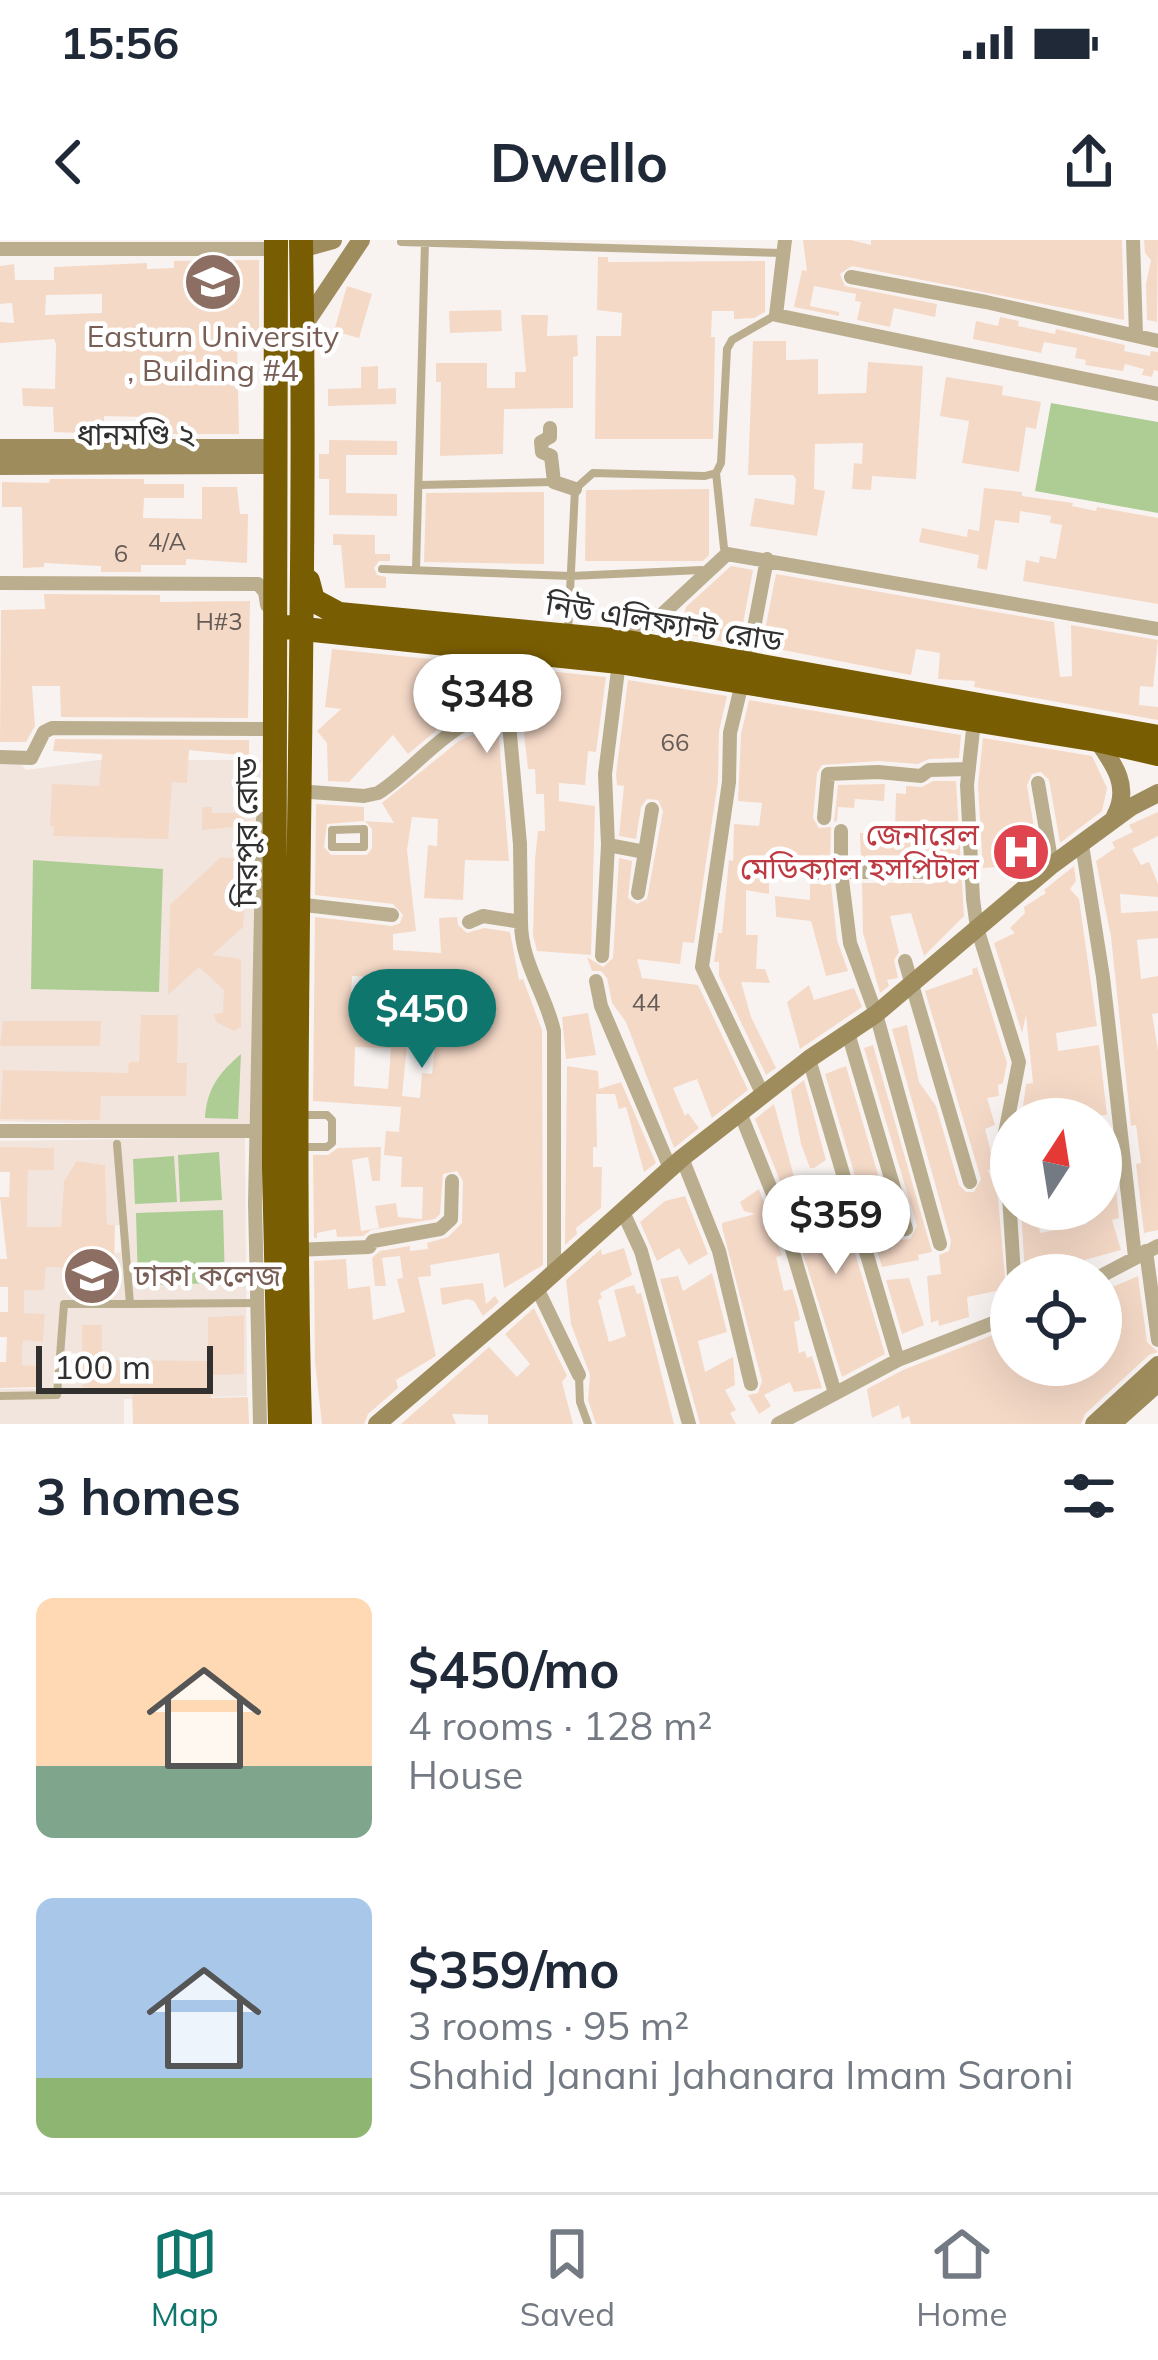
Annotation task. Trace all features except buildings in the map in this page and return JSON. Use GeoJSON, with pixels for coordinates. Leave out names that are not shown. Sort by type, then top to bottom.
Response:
{"type":"FeatureCollection","features":[{"type":"Feature","properties":{"kind":"highway","name":"মিরপুর রোড"},"geometry":{"type":"LineString","coordinates":[[289,244],[300,332],[300,450],[289,627],[272,728],[283,1131],[295,1250],[300,1424]]}},
{"type":"Feature","properties":{"kind":"highway","name":"মিরপুর রোড"},"geometry":{"type":"LineString","coordinates":[[280,1424],[266,1304],[307,906],[297,790],[300,681],[289,627],[273,456],[289,244]]}},
{"type":"Feature","properties":{"kind":"highway","name":"নিউ এলিফ্যান্ট রোড"},"geometry":{"type":"LineString","coordinates":[[300,450],[307,471],[308,593],[313,601],[339,614],[567,636],[621,651],[1158,754]]}},
{"type":"Feature","properties":{"kind":"highway","name":"নিউ এলিফ্যান্ট রোড"},"geometry":{"type":"LineString","coordinates":[[289,627],[621,651]]}},
{"type":"Feature","properties":{"kind":"highway"},"geometry":{"type":"LineString","coordinates":[[300,681],[310,656],[333,642],[396,638]]}},
{"type":"Feature","properties":{"kind":"highway","name":"নিউ এলিফ্যান্ট রোড"},"geometry":{"type":"LineString","coordinates":[[744,674],[1158,736]]}},
{"type":"Feature","properties":{"kind":"street"},"geometry":{"type":"LineString","coordinates":[[0,249],[333,240]]}},
{"type":"Feature","properties":{"kind":"street"},"geometry":{"type":"LineString","coordinates":[[300,332],[361,240]]}},
{"type":"Feature","properties":{"kind":"street"},"geometry":{"type":"LineString","coordinates":[[1133,240],[1136,335]]}},
{"type":"Feature","properties":{"kind":"street"},"geometry":{"type":"LineString","coordinates":[[784,246],[776,315],[1158,394]]}},
{"type":"Feature","properties":{"kind":"street"},"geometry":{"type":"LineString","coordinates":[[851,277],[1158,341]]}},
{"type":"Feature","properties":{"kind":"street"},"geometry":{"type":"LineString","coordinates":[[550,428],[550,436],[541,442],[542,452],[551,456],[554,482],[574,489]]}},
{"type":"Feature","properties":{"kind":"street","name":"ধানমণ্ডি ২"},"geometry":{"type":"LineString","coordinates":[[0,448],[273,456]]}},
{"type":"Feature","properties":{"kind":"street","name":"ধানমণ্ডি ২"},"geometry":{"type":"LineString","coordinates":[[0,466],[273,456]]}},
{"type":"Feature","properties":{"kind":"street"},"geometry":{"type":"LineString","coordinates":[[602,956],[608,845],[604,774],[621,651],[727,554],[1158,628]]}},
{"type":"Feature","properties":{"kind":"street"},"geometry":{"type":"LineString","coordinates":[[764,1096],[702,967],[729,782],[730,733],[766,559]]}},
{"type":"Feature","properties":{"kind":"street"},"geometry":{"type":"LineString","coordinates":[[0,583],[258,584],[267,602],[272,728],[52,728],[44,732],[31,758],[0,757]]}},
{"type":"Feature","properties":{"kind":"street"},"geometry":{"type":"LineString","coordinates":[[297,790],[378,793],[464,725],[489,714],[504,715],[509,724],[524,898],[523,955],[554,1030],[554,1273]]}},
{"type":"Feature","properties":{"kind":"street"},"geometry":{"type":"LineString","coordinates":[[974,721],[969,769],[977,928],[1019,1062],[1005,1133],[1013,1254]]}},
{"type":"Feature","properties":{"kind":"street"},"geometry":{"type":"LineString","coordinates":[[1096,740],[1121,778],[1121,806],[1113,821]]}},
{"type":"Feature","properties":{"kind":"street"},"geometry":{"type":"LineString","coordinates":[[824,818],[828,774],[921,776],[929,770],[969,769]]}},
{"type":"Feature","properties":{"kind":"street"},"geometry":{"type":"LineString","coordinates":[[1038,783],[1052,865]]}},
{"type":"Feature","properties":{"kind":"street"},"geometry":{"type":"LineString","coordinates":[[377,1424],[676,1163],[809,1059],[876,1014],[1052,865],[1158,793]]}},
{"type":"Feature","properties":{"kind":"street"},"geometry":{"type":"LineString","coordinates":[[638,893],[652,809]]}},
{"type":"Feature","properties":{"kind":"street"},"geometry":{"type":"LineString","coordinates":[[841,831],[850,943],[876,1014],[940,1244]]}},
{"type":"Feature","properties":{"kind":"street"},"geometry":{"type":"LineString","coordinates":[[608,845],[645,852]]}},
{"type":"Feature","properties":{"kind":"street"},"geometry":{"type":"LineString","coordinates":[[1082,845],[1158,1340]]}},
{"type":"Feature","properties":{"kind":"street"},"geometry":{"type":"LineString","coordinates":[[809,873],[935,872]]}},
{"type":"Feature","properties":{"kind":"street"},"geometry":{"type":"LineString","coordinates":[[307,906],[392,915]]}},
{"type":"Feature","properties":{"kind":"street"},"geometry":{"type":"LineString","coordinates":[[469,922],[483,916],[521,922]]}},
{"type":"Feature","properties":{"kind":"street"},"geometry":{"type":"LineString","coordinates":[[905,962],[970,1182]]}},
{"type":"Feature","properties":{"kind":"street"},"geometry":{"type":"LineString","coordinates":[[596,981],[602,1006],[719,1251],[751,1384]]}},
{"type":"Feature","properties":{"kind":"street"},"geometry":{"type":"LineString","coordinates":[[848,1033],[906,1229]]}},
{"type":"Feature","properties":{"kind":"street"},"geometry":{"type":"LineString","coordinates":[[809,1059],[898,1360]]}},
{"type":"Feature","properties":{"kind":"street"},"geometry":{"type":"LineString","coordinates":[[741,1115],[783,1219],[835,1394]]}},
{"type":"Feature","properties":{"kind":"street"},"geometry":{"type":"LineString","coordinates":[[0,1130],[283,1131]]}},
{"type":"Feature","properties":{"kind":"street"},"geometry":{"type":"LineString","coordinates":[[295,1250],[369,1247],[373,1241],[440,1229],[451,1219],[452,1181]]}},
{"type":"Feature","properties":{"kind":"street"},"geometry":{"type":"LineString","coordinates":[[623,1212],[640,1251],[689,1424]]}},
{"type":"Feature","properties":{"kind":"street"},"geometry":{"type":"LineString","coordinates":[[537,1288],[579,1375]]}},
{"type":"Feature","properties":{"kind":"street"},"geometry":{"type":"LineString","coordinates":[[260,1424],[266,1304]]}},
{"type":"Feature","properties":{"kind":"street"},"geometry":{"type":"LineString","coordinates":[[778,1424],[898,1360],[990,1324]]}},
{"type":"Feature","properties":{"kind":"street"},"geometry":{"type":"LineString","coordinates":[[1094,1424],[1158,1365]]}},
{"type":"Feature","properties":{"kind":"street"},"geometry":{"type":"LineString","coordinates":[[1112,1424],[1158,1383]]}},
{"type":"Feature","properties":{"kind":"lane"},"geometry":{"type":"LineString","coordinates":[[401,242],[784,246]]}},
{"type":"Feature","properties":{"kind":"lane"},"geometry":{"type":"LineString","coordinates":[[416,570],[425,242]]}},
{"type":"Feature","properties":{"kind":"lane"},"geometry":{"type":"LineString","coordinates":[[724,548],[716,473],[721,463],[727,349],[731,340],[776,315]]}},
{"type":"Feature","properties":{"kind":"lane"},"geometry":{"type":"LineString","coordinates":[[567,636],[574,489],[593,473],[716,473]]}},
{"type":"Feature","properties":{"kind":"lane"},"geometry":{"type":"LineString","coordinates":[[418,485],[554,482]]}},
{"type":"Feature","properties":{"kind":"lane"},"geometry":{"type":"LineString","coordinates":[[382,569],[571,576],[701,570]]}},
{"type":"Feature","properties":{"kind":"lane"},"geometry":{"type":"LineString","coordinates":[[364,829],[364,848],[332,847],[332,830],[364,829]]}},
{"type":"Feature","properties":{"kind":"lane"},"geometry":{"type":"LineString","coordinates":[[327,1115],[332,1120],[332,1143],[327,1147],[283,1131],[327,1115]]}},
{"type":"Feature","properties":{"kind":"lane"},"geometry":{"type":"LineString","coordinates":[[117,1144],[130,1304]]}},
{"type":"Feature","properties":{"kind":"lane"},"geometry":{"type":"LineString","coordinates":[[0,1396],[57,1395],[64,1304],[266,1304]]}},
{"type":"Feature","properties":{"kind":"lane"},"geometry":{"type":"LineString","coordinates":[[579,1375],[580,1402],[588,1424]]}},
{"type":"Feature","properties":{"kind":"shaded area"},"geometry":{"type":"Polygon","coordinates":[[[0,759],[20,763],[26,770],[98,760],[261,760],[249,1129],[0,1121],[0,759]]]}},
{"type":"Feature","properties":{"kind":"shaded area","name":"ঢাকা কলেজ"},"geometry":{"type":"Polygon","coordinates":[[[245,1137],[247,1396],[124,1399],[124,1424],[0,1424],[0,1389],[42,1389],[42,1366],[22,1365],[23,1340],[43,1341],[45,1315],[24,1313],[24,1290],[44,1290],[46,1264],[114,1269],[114,1253],[121,1252],[120,1225],[107,1225],[105,1165],[75,1162],[64,1181],[61,1231],[27,1230],[28,1170],[54,1170],[0,1147],[0,1141],[245,1137]],[[244,1315],[208,1317],[208,1349],[228,1374],[244,1374],[244,1315]]]}},
{"type":"Feature","properties":{"kind":"green space"},"geometry":{"type":"Polygon","coordinates":[[[1051,403],[1158,422],[1158,513],[1035,491],[1051,403]]]}},
{"type":"Feature","properties":{"kind":"green space"},"geometry":{"type":"Polygon","coordinates":[[[33,860],[163,869],[159,992],[31,989],[33,860]]]}},
{"type":"Feature","properties":{"kind":"green space"},"geometry":{"type":"Polygon","coordinates":[[[241,1054],[238,1119],[205,1118],[216,1082],[241,1054]]]}},
{"type":"Feature","properties":{"kind":"green space"},"geometry":{"type":"Polygon","coordinates":[[[219,1152],[222,1200],[180,1202],[178,1155],[219,1152]]]}},
{"type":"Feature","properties":{"kind":"green space"},"geometry":{"type":"Polygon","coordinates":[[[174,1156],[177,1202],[135,1204],[133,1159],[174,1156]]]}},
{"type":"Feature","properties":{"kind":"green space"},"geometry":{"type":"Polygon","coordinates":[[[223,1210],[225,1283],[138,1285],[136,1213],[223,1210]]]}},
{"type":"Feature","properties":{"kind":"place","name":"Easturn University , Building #4"},"geometry":{"type":"Point","coordinates":[213,282]}},
{"type":"Feature","properties":{"kind":"place","name":"জেনারেল মেডিক্যাল হসপিটাল"},"geometry":{"type":"Point","coordinates":[1021,852]}},
{"type":"Feature","properties":{"kind":"place","name":"ঢাকা কলেজ"},"geometry":{"type":"Point","coordinates":[92,1276]}}]}
